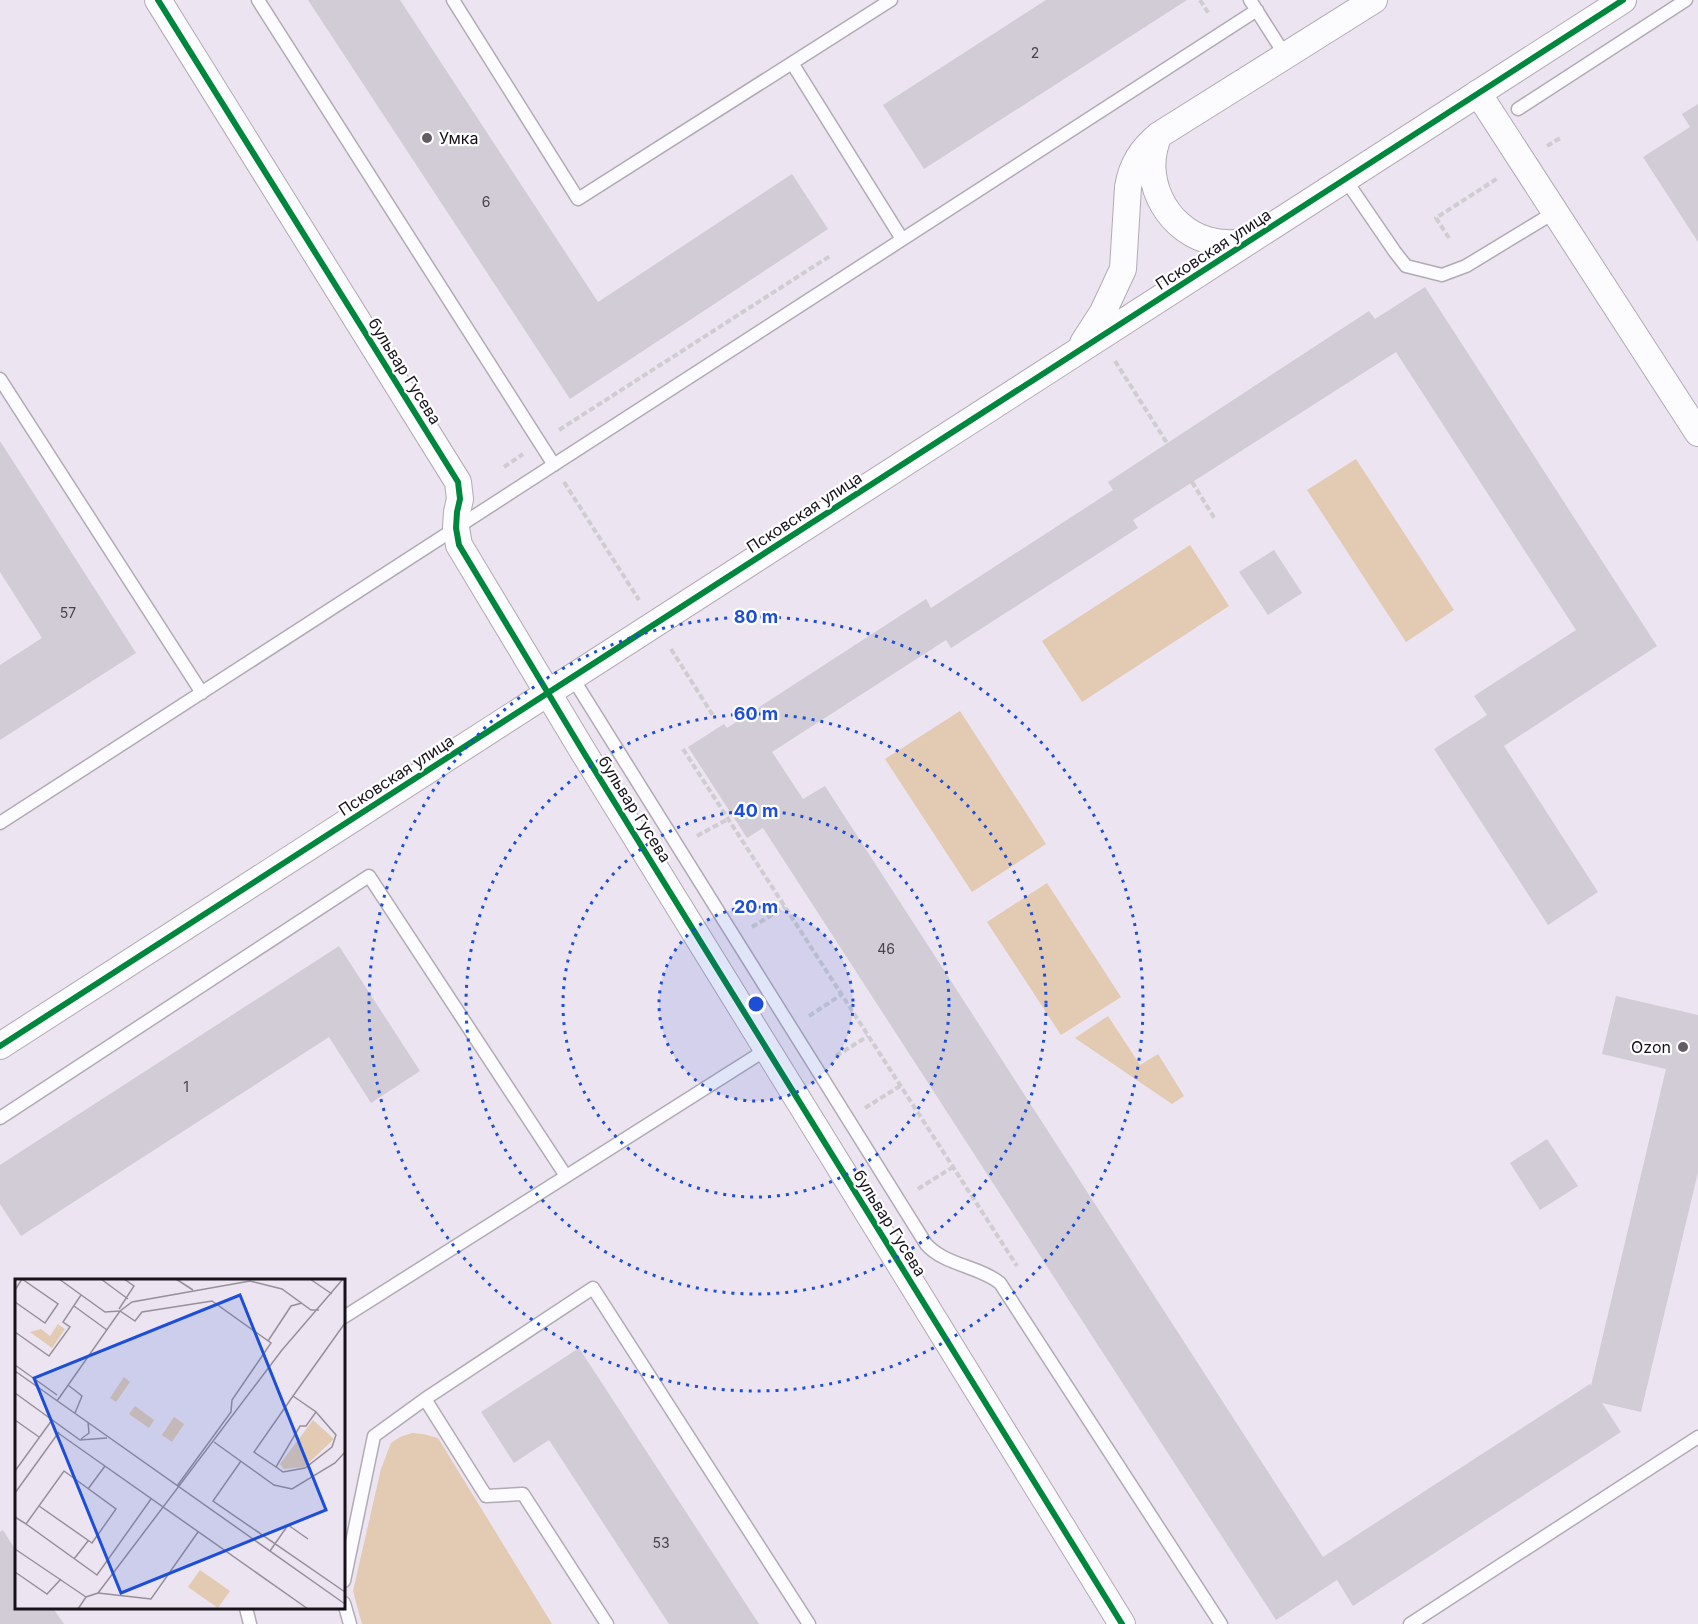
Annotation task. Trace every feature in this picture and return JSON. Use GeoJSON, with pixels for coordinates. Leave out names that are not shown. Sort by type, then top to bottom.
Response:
{"type":"FeatureCollection","features":[{"type":"Feature","properties":{"kind":"street","name":"бульвар Гусева"},"geometry":{"type":"LineString","coordinates":[[158,0],[458,482],[460,499],[456,528],[459,545],[1122,1624]]}},
{"type":"Feature","properties":{"kind":"street","name":"Псковская улица"},"geometry":{"type":"LineString","coordinates":[[0,1046],[1623,0]]}},
{"type":"Feature","properties":{"kind":"street","name":"Псковская улица"},"geometry":{"type":"LineString","coordinates":[[1077,352],[1103,312],[1123,268],[1128,187],[1141,152],[1159,135],[1365,2]]}},
{"type":"Feature","properties":{"kind":"street"},"geometry":{"type":"LineString","coordinates":[[1478,93],[1698,433]]}},
{"type":"Feature","properties":{"kind":"street","name":"Псковская улица"},"geometry":{"type":"LineString","coordinates":[[1159,135],[1153,153],[1153,174],[1157,194],[1167,212],[1190,232],[1208,240],[1228,243],[1249,241]]}},
{"type":"Feature","properties":{"kind":"lane"},"geometry":{"type":"LineString","coordinates":[[258,0],[554,465]]}},
{"type":"Feature","properties":{"kind":"lane"},"geometry":{"type":"LineString","coordinates":[[453,0],[578,199],[891,0]]}},
{"type":"Feature","properties":{"kind":"lane"},"geometry":{"type":"LineString","coordinates":[[1518,109],[1686,0]]}},
{"type":"Feature","properties":{"kind":"lane"},"geometry":{"type":"LineString","coordinates":[[0,823],[902,239],[1254,5],[1285,55]]}},
{"type":"Feature","properties":{"kind":"lane"},"geometry":{"type":"LineString","coordinates":[[792,63],[902,239]]}},
{"type":"Feature","properties":{"kind":"lane"},"geometry":{"type":"LineString","coordinates":[[1345,179],[1406,266],[1442,275],[1466,266],[1555,212]]}},
{"type":"Feature","properties":{"kind":"lane"},"geometry":{"type":"LineString","coordinates":[[0,379],[202,693]]}},
{"type":"Feature","properties":{"kind":"lane"},"geometry":{"type":"LineString","coordinates":[[572,677],[931,1250],[1000,1283],[1221,1624]]}},
{"type":"Feature","properties":{"kind":"lane"},"geometry":{"type":"LineString","coordinates":[[0,1118],[369,876],[566,1176]]}},
{"type":"Feature","properties":{"kind":"lane"},"geometry":{"type":"LineString","coordinates":[[345,1316],[767,1049]]}},
{"type":"Feature","properties":{"kind":"lane"},"geometry":{"type":"LineString","coordinates":[[345,1576],[374,1436],[425,1399],[593,1288],[808,1624]]}},
{"type":"Feature","properties":{"kind":"lane"},"geometry":{"type":"LineString","coordinates":[[425,1399],[486,1496],[523,1494],[607,1624]]}},
{"type":"Feature","properties":{"kind":"lane"},"geometry":{"type":"LineString","coordinates":[[1410,1624],[1698,1437]]}},
{"type":"Feature","properties":{"kind":"lane"},"geometry":{"type":"LineString","coordinates":[[345,1606],[350,1624]]}},
{"type":"Feature","properties":{"kind":"lane"},"geometry":{"type":"LineString","coordinates":[[246,1609],[250,1624]]}},
{"type":"Feature","properties":{"kind":"path"},"geometry":{"type":"LineString","coordinates":[[1200,0],[1209,14]]}},
{"type":"Feature","properties":{"kind":"path"},"geometry":{"type":"LineString","coordinates":[[1449,238],[1436,218],[1562,137]]}},
{"type":"Feature","properties":{"kind":"path"},"geometry":{"type":"LineString","coordinates":[[1100,338],[1167,443]]}},
{"type":"Feature","properties":{"kind":"path"},"geometry":{"type":"LineString","coordinates":[[554,465],[714,717]]}},
{"type":"Feature","properties":{"kind":"path"},"geometry":{"type":"LineString","coordinates":[[1192,482],[1215,519]]}},
{"type":"Feature","properties":{"kind":"path"},"geometry":{"type":"LineString","coordinates":[[683,750],[1019,1270]]}},
{"type":"Feature","properties":{"kind":"path"},"geometry":{"type":"LineString","coordinates":[[679,847],[728,819]]}},
{"type":"Feature","properties":{"kind":"path"},"geometry":{"type":"LineString","coordinates":[[735,938],[784,907]]}},
{"type":"Feature","properties":{"kind":"path"},"geometry":{"type":"LineString","coordinates":[[791,1028],[841,995]]}},
{"type":"Feature","properties":{"kind":"path"},"geometry":{"type":"LineString","coordinates":[[817,1068],[868,1036]]}},
{"type":"Feature","properties":{"kind":"path"},"geometry":{"type":"LineString","coordinates":[[848,1119],[900,1086]]}},
{"type":"Feature","properties":{"kind":"path"},"geometry":{"type":"LineString","coordinates":[[899,1200],[953,1167]]}},
{"type":"Feature","properties":{"kind":"shaded area"},"geometry":{"type":"Polygon","coordinates":[[[1356,459],[1454,610],[1406,642],[1307,490],[1356,459]]]}},
{"type":"Feature","properties":{"kind":"shaded area"},"geometry":{"type":"Polygon","coordinates":[[[1190,545],[1229,606],[1082,702],[1042,641],[1190,545]]]}},
{"type":"Feature","properties":{"kind":"shaded area"},"geometry":{"type":"Polygon","coordinates":[[[960,711],[1046,844],[972,892],[885,759],[960,711]]]}},
{"type":"Feature","properties":{"kind":"shaded area"},"geometry":{"type":"Polygon","coordinates":[[[1047,883],[1121,997],[1061,1035],[987,922],[1047,883]]]}},
{"type":"Feature","properties":{"kind":"shaded area"},"geometry":{"type":"Polygon","coordinates":[[[1108,1016],[1140,1065],[1158,1054],[1184,1096],[1172,1104],[1075,1038],[1108,1016]]]}},
{"type":"Feature","properties":{"kind":"shaded area"},"geometry":{"type":"Polygon","coordinates":[[[412,1433],[438,1438],[552,1624],[362,1624],[353,1591],[381,1469],[391,1443],[412,1433]]]}},
{"type":"Feature","properties":{"kind":"building"},"geometry":{"type":"Polygon","coordinates":[[[308,0],[400,0],[598,302],[792,174],[828,229],[570,399],[308,0]]]}},
{"type":"Feature","properties":{"kind":"building"},"geometry":{"type":"Polygon","coordinates":[[[1046,0],[1187,0],[924,169],[883,105],[1046,0]]]}},
{"type":"Feature","properties":{"kind":"building"},"geometry":{"type":"Polygon","coordinates":[[[1698,104],[1698,242],[1643,157],[1690,127],[1682,114],[1698,104]]]}},
{"type":"Feature","properties":{"kind":"building"},"geometry":{"type":"Polygon","coordinates":[[[1425,287],[1657,646],[1504,746],[1598,892],[1548,925],[1434,749],[1487,715],[1474,696],[1576,630],[1396,352],[1133,520],[1138,528],[951,648],[946,640],[772,752],[803,799],[825,786],[1323,1557],[1590,1384],[1591,1386],[1666,1069],[1602,1054],[1616,996],[1698,1015],[1698,1172],[1641,1412],[1602,1403],[1621,1432],[1353,1606],[1337,1580],[1276,1620],[763,828],[747,838],[688,747],[724,724],[727,728],[926,599],[931,608],[1113,490],[1108,482],[1369,311],[1375,319],[1425,287]]]}},
{"type":"Feature","properties":{"kind":"building"},"geometry":{"type":"Polygon","coordinates":[[[0,441],[136,653],[0,740],[0,665],[42,638],[0,572],[0,441]]]}},
{"type":"Feature","properties":{"kind":"building"},"geometry":{"type":"Polygon","coordinates":[[[1274,550],[1302,593],[1268,615],[1239,572],[1274,550]]]}},
{"type":"Feature","properties":{"kind":"building"},"geometry":{"type":"Polygon","coordinates":[[[339,946],[420,1071],[371,1103],[329,1037],[21,1236],[0,1204],[0,1165],[339,946]]]}},
{"type":"Feature","properties":{"kind":"building"},"geometry":{"type":"Polygon","coordinates":[[[1547,1139],[1578,1186],[1540,1210],[1510,1163],[1547,1139]]]}},
{"type":"Feature","properties":{"kind":"building"},"geometry":{"type":"Polygon","coordinates":[[[579,1348],[759,1624],[669,1624],[549,1440],[514,1463],[481,1412],[579,1348]]]}},
{"type":"Feature","properties":{"kind":"building"},"geometry":{"type":"Polygon","coordinates":[[[3,1530],[15,1549],[15,1609],[54,1609],[64,1624],[0,1624],[0,1532],[3,1530]]]}},
{"type":"Feature","properties":{"kind":"cycle path"},"geometry":{"type":"LineString","coordinates":[[158,0],[458,482],[460,499],[456,528],[459,545],[584,753],[1122,1624]]}},
{"type":"Feature","properties":{"kind":"cycle path"},"geometry":{"type":"LineString","coordinates":[[0,1046],[1623,0]]}},
{"type":"Feature","properties":{"kind":"place","name":"Умка"},"geometry":{"type":"Point","coordinates":[427,138]}},
{"type":"Feature","properties":{"kind":"place","name":"Ozon"},"geometry":{"type":"Point","coordinates":[1683,1047]}}]}
